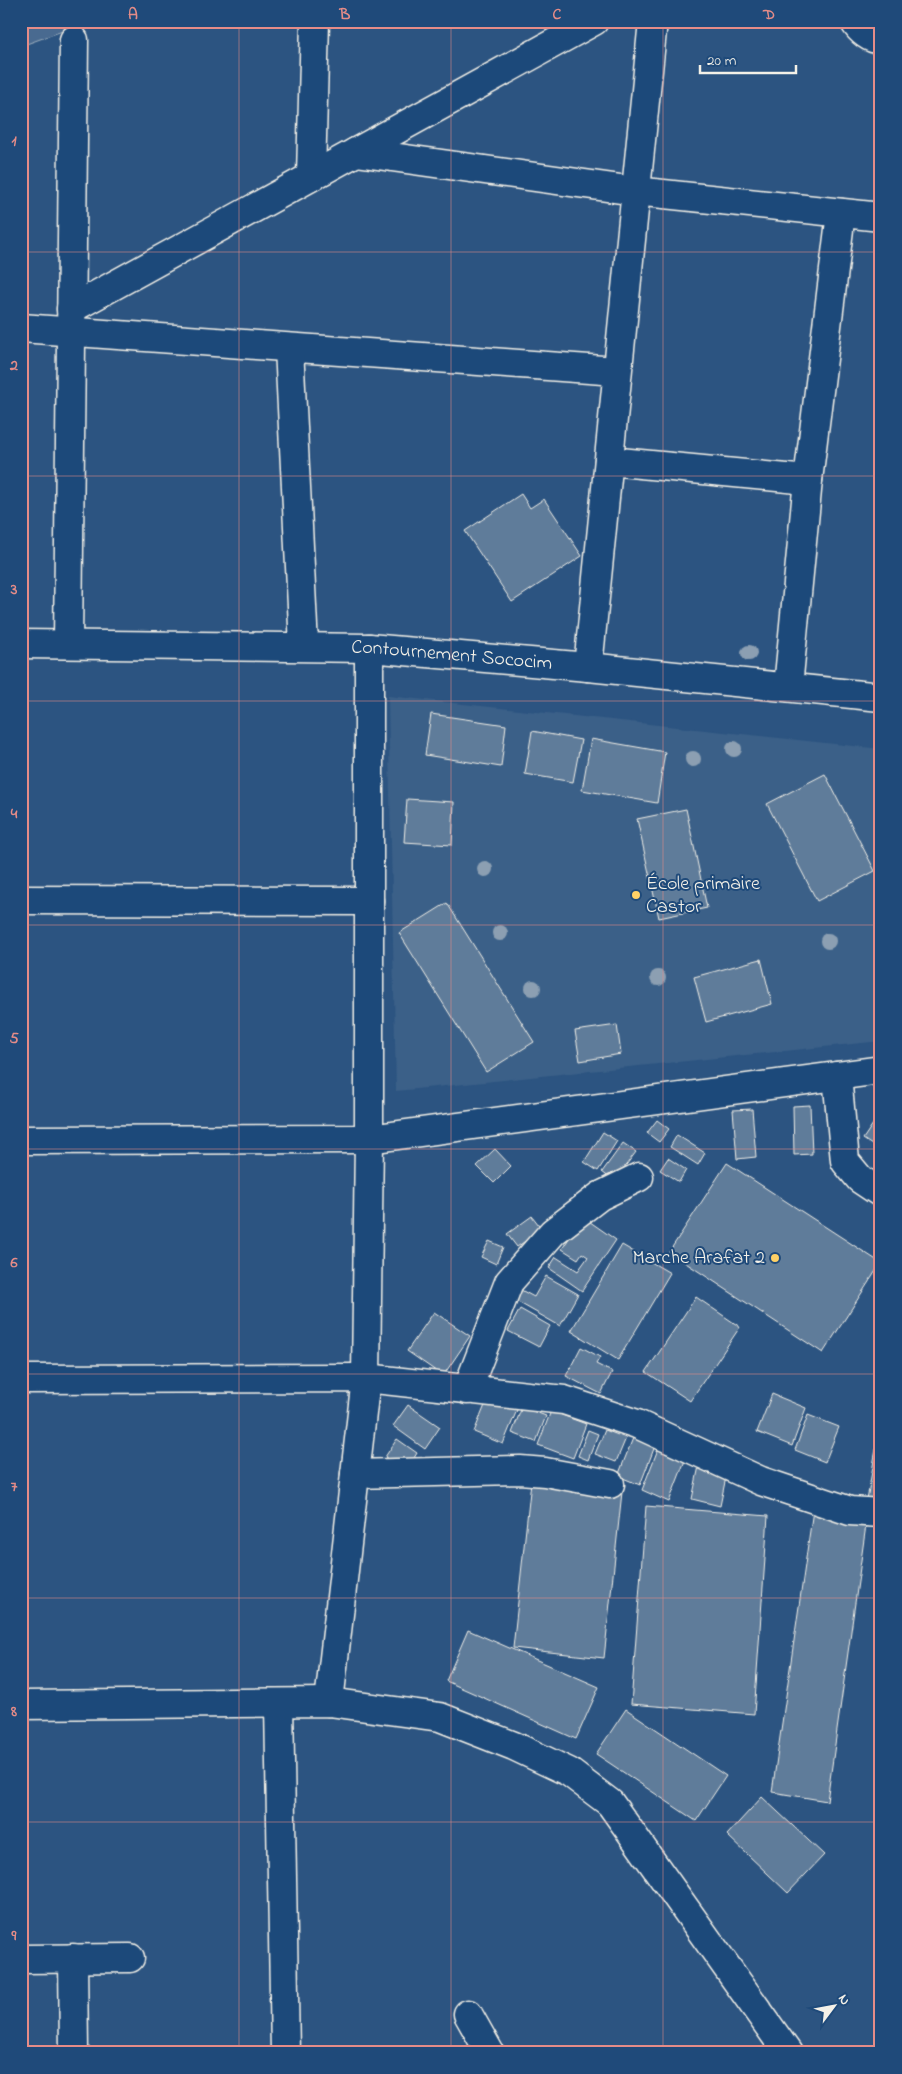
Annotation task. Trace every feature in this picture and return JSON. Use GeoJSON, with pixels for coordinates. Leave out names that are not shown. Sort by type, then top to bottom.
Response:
{"type":"FeatureCollection","features":[{"type":"Feature","properties":{"kind":"street"},"geometry":{"type":"LineString","coordinates":[[311,176],[315,21]]}},
{"type":"Feature","properties":{"kind":"street"},"geometry":{"type":"LineString","coordinates":[[71,320],[311,176],[594,21]]}},
{"type":"Feature","properties":{"kind":"street"},"geometry":{"type":"LineString","coordinates":[[588,667],[653,21]]}},
{"type":"Feature","properties":{"kind":"street"},"geometry":{"type":"LineString","coordinates":[[854,21],[858,28],[874,40],[881,40]]}},
{"type":"Feature","properties":{"kind":"street"},"geometry":{"type":"LineString","coordinates":[[68,644],[74,40]]}},
{"type":"Feature","properties":{"kind":"street"},"geometry":{"type":"LineString","coordinates":[[356,152],[635,191],[881,217]]}},
{"type":"Feature","properties":{"kind":"street"},"geometry":{"type":"LineString","coordinates":[[788,687],[808,480],[841,213]]}},
{"type":"Feature","properties":{"kind":"street"},"geometry":{"type":"LineString","coordinates":[[21,328],[71,320],[289,348],[618,371]]}},
{"type":"Feature","properties":{"kind":"street"},"geometry":{"type":"LineString","coordinates":[[289,348],[304,646]]}},
{"type":"Feature","properties":{"kind":"street"},"geometry":{"type":"LineString","coordinates":[[609,461],[808,480]]}},
{"type":"Feature","properties":{"kind":"street","name":"Contournement Sococim"},"geometry":{"type":"LineString","coordinates":[[21,644],[369,648],[588,667],[881,697]]}},
{"type":"Feature","properties":{"kind":"street"},"geometry":{"type":"LineString","coordinates":[[329,1702],[366,1378],[369,1139],[369,648]]}},
{"type":"Feature","properties":{"kind":"street"},"geometry":{"type":"LineString","coordinates":[[21,900],[368,900]]}},
{"type":"Feature","properties":{"kind":"street"},"geometry":{"type":"LineString","coordinates":[[21,1140],[369,1139],[881,1070]]}},
{"type":"Feature","properties":{"kind":"street"},"geometry":{"type":"LineString","coordinates":[[837,1076],[845,1161],[860,1179],[881,1193]]}},
{"type":"Feature","properties":{"kind":"street"},"geometry":{"type":"LineString","coordinates":[[467,1390],[509,1282],[553,1232],[600,1196],[638,1176]]}},
{"type":"Feature","properties":{"kind":"street"},"geometry":{"type":"LineString","coordinates":[[21,1379],[366,1378],[564,1400],[637,1424],[761,1481],[850,1511],[881,1513]]}},
{"type":"Feature","properties":{"kind":"street"},"geometry":{"type":"LineString","coordinates":[[355,1474],[520,1470],[545,1472],[610,1484]]}},
{"type":"Feature","properties":{"kind":"street"},"geometry":{"type":"LineString","coordinates":[[21,1705],[329,1702],[440,1717],[514,1746],[569,1772],[610,1803],[788,2053]]}},
{"type":"Feature","properties":{"kind":"street"},"geometry":{"type":"LineString","coordinates":[[279,1703],[285,2053]]}},
{"type":"Feature","properties":{"kind":"street"},"geometry":{"type":"LineString","coordinates":[[73,1958],[74,2053]]}},
{"type":"Feature","properties":{"kind":"street"},"geometry":{"type":"LineString","coordinates":[[21,1959],[130,1958]]}},
{"type":"Feature","properties":{"kind":"street"},"geometry":{"type":"LineString","coordinates":[[468,2014],[490,2053]]}},
{"type":"Feature","properties":{"kind":"shaded area"},"geometry":{"type":"Polygon","coordinates":[[[21,21],[90,21],[21,46],[21,21]]]}},
{"type":"Feature","properties":{"kind":"shaded area","name":"École primaire Castor"},"geometry":{"type":"Polygon","coordinates":[[[388,696],[881,749],[881,1041],[396,1091],[388,696]]]}},
{"type":"Feature","properties":{"kind":"building"},"geometry":{"type":"Polygon","coordinates":[[[521,494],[530,508],[544,499],[582,556],[512,602],[465,531],[521,494]]]}},
{"type":"Feature","properties":{"kind":"building"},"geometry":{"type":"Polygon","coordinates":[[[431,714],[506,725],[501,767],[425,755],[431,714]]]}},
{"type":"Feature","properties":{"kind":"building"},"geometry":{"type":"Polygon","coordinates":[[[532,731],[581,740],[573,782],[525,774],[532,731]]]}},
{"type":"Feature","properties":{"kind":"building"},"geometry":{"type":"Polygon","coordinates":[[[591,739],[665,752],[657,803],[582,790],[591,739]]]}},
{"type":"Feature","properties":{"kind":"building"},"geometry":{"type":"Polygon","coordinates":[[[825,774],[875,871],[817,901],[767,804],[825,774]]]}},
{"type":"Feature","properties":{"kind":"building"},"geometry":{"type":"Polygon","coordinates":[[[407,799],[454,802],[452,845],[404,842],[407,799]]]}},
{"type":"Feature","properties":{"kind":"building"},"geometry":{"type":"Polygon","coordinates":[[[686,809],[707,908],[659,918],[637,819],[686,809]]]}},
{"type":"Feature","properties":{"kind":"building"},"geometry":{"type":"Polygon","coordinates":[[[447,903],[534,1042],[486,1072],[399,933],[447,903]]]}},
{"type":"Feature","properties":{"kind":"building"},"geometry":{"type":"Polygon","coordinates":[[[761,959],[772,1004],[706,1022],[694,977],[761,959]]]}},
{"type":"Feature","properties":{"kind":"building"},"geometry":{"type":"Polygon","coordinates":[[[617,1025],[621,1054],[580,1061],[575,1031],[617,1025]]]}},
{"type":"Feature","properties":{"kind":"building"},"geometry":{"type":"Polygon","coordinates":[[[810,1105],[812,1154],[794,1155],[793,1106],[810,1105]]]}},
{"type":"Feature","properties":{"kind":"building"},"geometry":{"type":"Polygon","coordinates":[[[752,1109],[756,1157],[737,1159],[733,1110],[752,1109]]]}},
{"type":"Feature","properties":{"kind":"building"},"geometry":{"type":"Polygon","coordinates":[[[881,1112],[881,1151],[863,1139],[881,1112]]]}},
{"type":"Feature","properties":{"kind":"building"},"geometry":{"type":"Polygon","coordinates":[[[657,1120],[669,1129],[659,1142],[647,1133],[657,1120]]]}},
{"type":"Feature","properties":{"kind":"building"},"geometry":{"type":"Polygon","coordinates":[[[603,1132],[617,1141],[598,1171],[584,1162],[603,1132]]]}},
{"type":"Feature","properties":{"kind":"building"},"geometry":{"type":"Polygon","coordinates":[[[677,1135],[705,1153],[698,1165],[670,1147],[677,1135]]]}},
{"type":"Feature","properties":{"kind":"building"},"geometry":{"type":"Polygon","coordinates":[[[623,1143],[636,1152],[614,1181],[602,1172],[623,1143]]]}},
{"type":"Feature","properties":{"kind":"building"},"geometry":{"type":"Polygon","coordinates":[[[495,1149],[511,1166],[494,1183],[477,1166],[495,1149]]]}},
{"type":"Feature","properties":{"kind":"building"},"geometry":{"type":"Polygon","coordinates":[[[668,1158],[686,1170],[679,1182],[660,1170],[668,1158]]]}},
{"type":"Feature","properties":{"kind":"building","name":"Marche Arafat 2"},"geometry":{"type":"Polygon","coordinates":[[[727,1163],[881,1263],[823,1353],[669,1252],[727,1163]]]}},
{"type":"Feature","properties":{"kind":"building"},"geometry":{"type":"Polygon","coordinates":[[[532,1216],[542,1229],[517,1247],[507,1234],[532,1216]]]}},
{"type":"Feature","properties":{"kind":"building"},"geometry":{"type":"Polygon","coordinates":[[[583,1217],[616,1240],[582,1291],[549,1268],[556,1257],[578,1271],[588,1257],[582,1253],[578,1259],[562,1249],[583,1217]]]}},
{"type":"Feature","properties":{"kind":"building"},"geometry":{"type":"Polygon","coordinates":[[[489,1241],[503,1247],[496,1264],[481,1257],[489,1241]]]}},
{"type":"Feature","properties":{"kind":"building"},"geometry":{"type":"Polygon","coordinates":[[[622,1245],[670,1273],[618,1360],[571,1331],[622,1245]]]}},
{"type":"Feature","properties":{"kind":"building"},"geometry":{"type":"Polygon","coordinates":[[[546,1276],[578,1294],[560,1326],[516,1301],[521,1290],[534,1297],[546,1276]]]}},
{"type":"Feature","properties":{"kind":"building"},"geometry":{"type":"Polygon","coordinates":[[[696,1297],[740,1327],[690,1401],[646,1372],[696,1297]]]}},
{"type":"Feature","properties":{"kind":"building"},"geometry":{"type":"Polygon","coordinates":[[[520,1309],[550,1326],[539,1347],[508,1331],[520,1309]]]}},
{"type":"Feature","properties":{"kind":"building"},"geometry":{"type":"Polygon","coordinates":[[[434,1312],[470,1336],[443,1376],[407,1351],[434,1312]]]}},
{"type":"Feature","properties":{"kind":"building"},"geometry":{"type":"Polygon","coordinates":[[[581,1347],[600,1357],[596,1364],[612,1372],[601,1394],[566,1376],[581,1347]]]}},
{"type":"Feature","properties":{"kind":"building"},"geometry":{"type":"Polygon","coordinates":[[[772,1394],[806,1408],[792,1446],[757,1432],[772,1394]]]}},
{"type":"Feature","properties":{"kind":"building"},"geometry":{"type":"Polygon","coordinates":[[[488,1398],[517,1410],[503,1444],[474,1432],[488,1398]]]}},
{"type":"Feature","properties":{"kind":"building"},"geometry":{"type":"Polygon","coordinates":[[[408,1405],[440,1427],[425,1449],[393,1426],[408,1405]]]}},
{"type":"Feature","properties":{"kind":"building"},"geometry":{"type":"Polygon","coordinates":[[[522,1407],[546,1416],[536,1442],[512,1433],[522,1407]]]}},
{"type":"Feature","properties":{"kind":"building"},"geometry":{"type":"Polygon","coordinates":[[[551,1411],[586,1424],[573,1458],[538,1445],[551,1411]]]}},
{"type":"Feature","properties":{"kind":"building"},"geometry":{"type":"Polygon","coordinates":[[[808,1415],[839,1427],[825,1462],[795,1450],[808,1415]]]}},
{"type":"Feature","properties":{"kind":"building"},"geometry":{"type":"Polygon","coordinates":[[[881,1421],[881,1508],[866,1505],[881,1421]]]}},
{"type":"Feature","properties":{"kind":"building"},"geometry":{"type":"Polygon","coordinates":[[[588,1430],[598,1434],[588,1460],[578,1456],[588,1430]]]}},
{"type":"Feature","properties":{"kind":"building"},"geometry":{"type":"Polygon","coordinates":[[[605,1430],[626,1438],[616,1462],[595,1454],[605,1430]]]}},
{"type":"Feature","properties":{"kind":"building"},"geometry":{"type":"Polygon","coordinates":[[[633,1438],[655,1446],[640,1485],[618,1476],[633,1438]]]}},
{"type":"Feature","properties":{"kind":"building"},"geometry":{"type":"Polygon","coordinates":[[[397,1439],[417,1453],[406,1471],[385,1457],[397,1439]]]}},
{"type":"Feature","properties":{"kind":"building"},"geometry":{"type":"Polygon","coordinates":[[[662,1439],[689,1450],[669,1502],[642,1490],[662,1439]]]}},
{"type":"Feature","properties":{"kind":"building"},"geometry":{"type":"Polygon","coordinates":[[[699,1466],[727,1472],[720,1506],[692,1499],[699,1466]]]}},
{"type":"Feature","properties":{"kind":"building"},"geometry":{"type":"Polygon","coordinates":[[[531,1482],[622,1492],[604,1658],[513,1648],[531,1482]]]}},
{"type":"Feature","properties":{"kind":"building"},"geometry":{"type":"Polygon","coordinates":[[[646,1506],[768,1516],[754,1714],[631,1704],[646,1506]]]}},
{"type":"Feature","properties":{"kind":"building"},"geometry":{"type":"Polygon","coordinates":[[[813,1510],[867,1518],[827,1801],[772,1792],[813,1510]]]}},
{"type":"Feature","properties":{"kind":"building"},"geometry":{"type":"Polygon","coordinates":[[[468,1630],[599,1687],[576,1739],[446,1681],[468,1630]]]}},
{"type":"Feature","properties":{"kind":"building"},"geometry":{"type":"Polygon","coordinates":[[[626,1709],[726,1776],[696,1821],[596,1754],[626,1709]]]}},
{"type":"Feature","properties":{"kind":"building"},"geometry":{"type":"Polygon","coordinates":[[[762,1797],[824,1855],[788,1893],[727,1835],[762,1797]]]}},
{"type":"Feature","properties":{"kind":"place","name":"École primaire Castor"},"geometry":{"type":"Point","coordinates":[636,895]}},
{"type":"Feature","properties":{"kind":"place","name":"Marche Arafat 2"},"geometry":{"type":"Point","coordinates":[775,1258]}}]}
